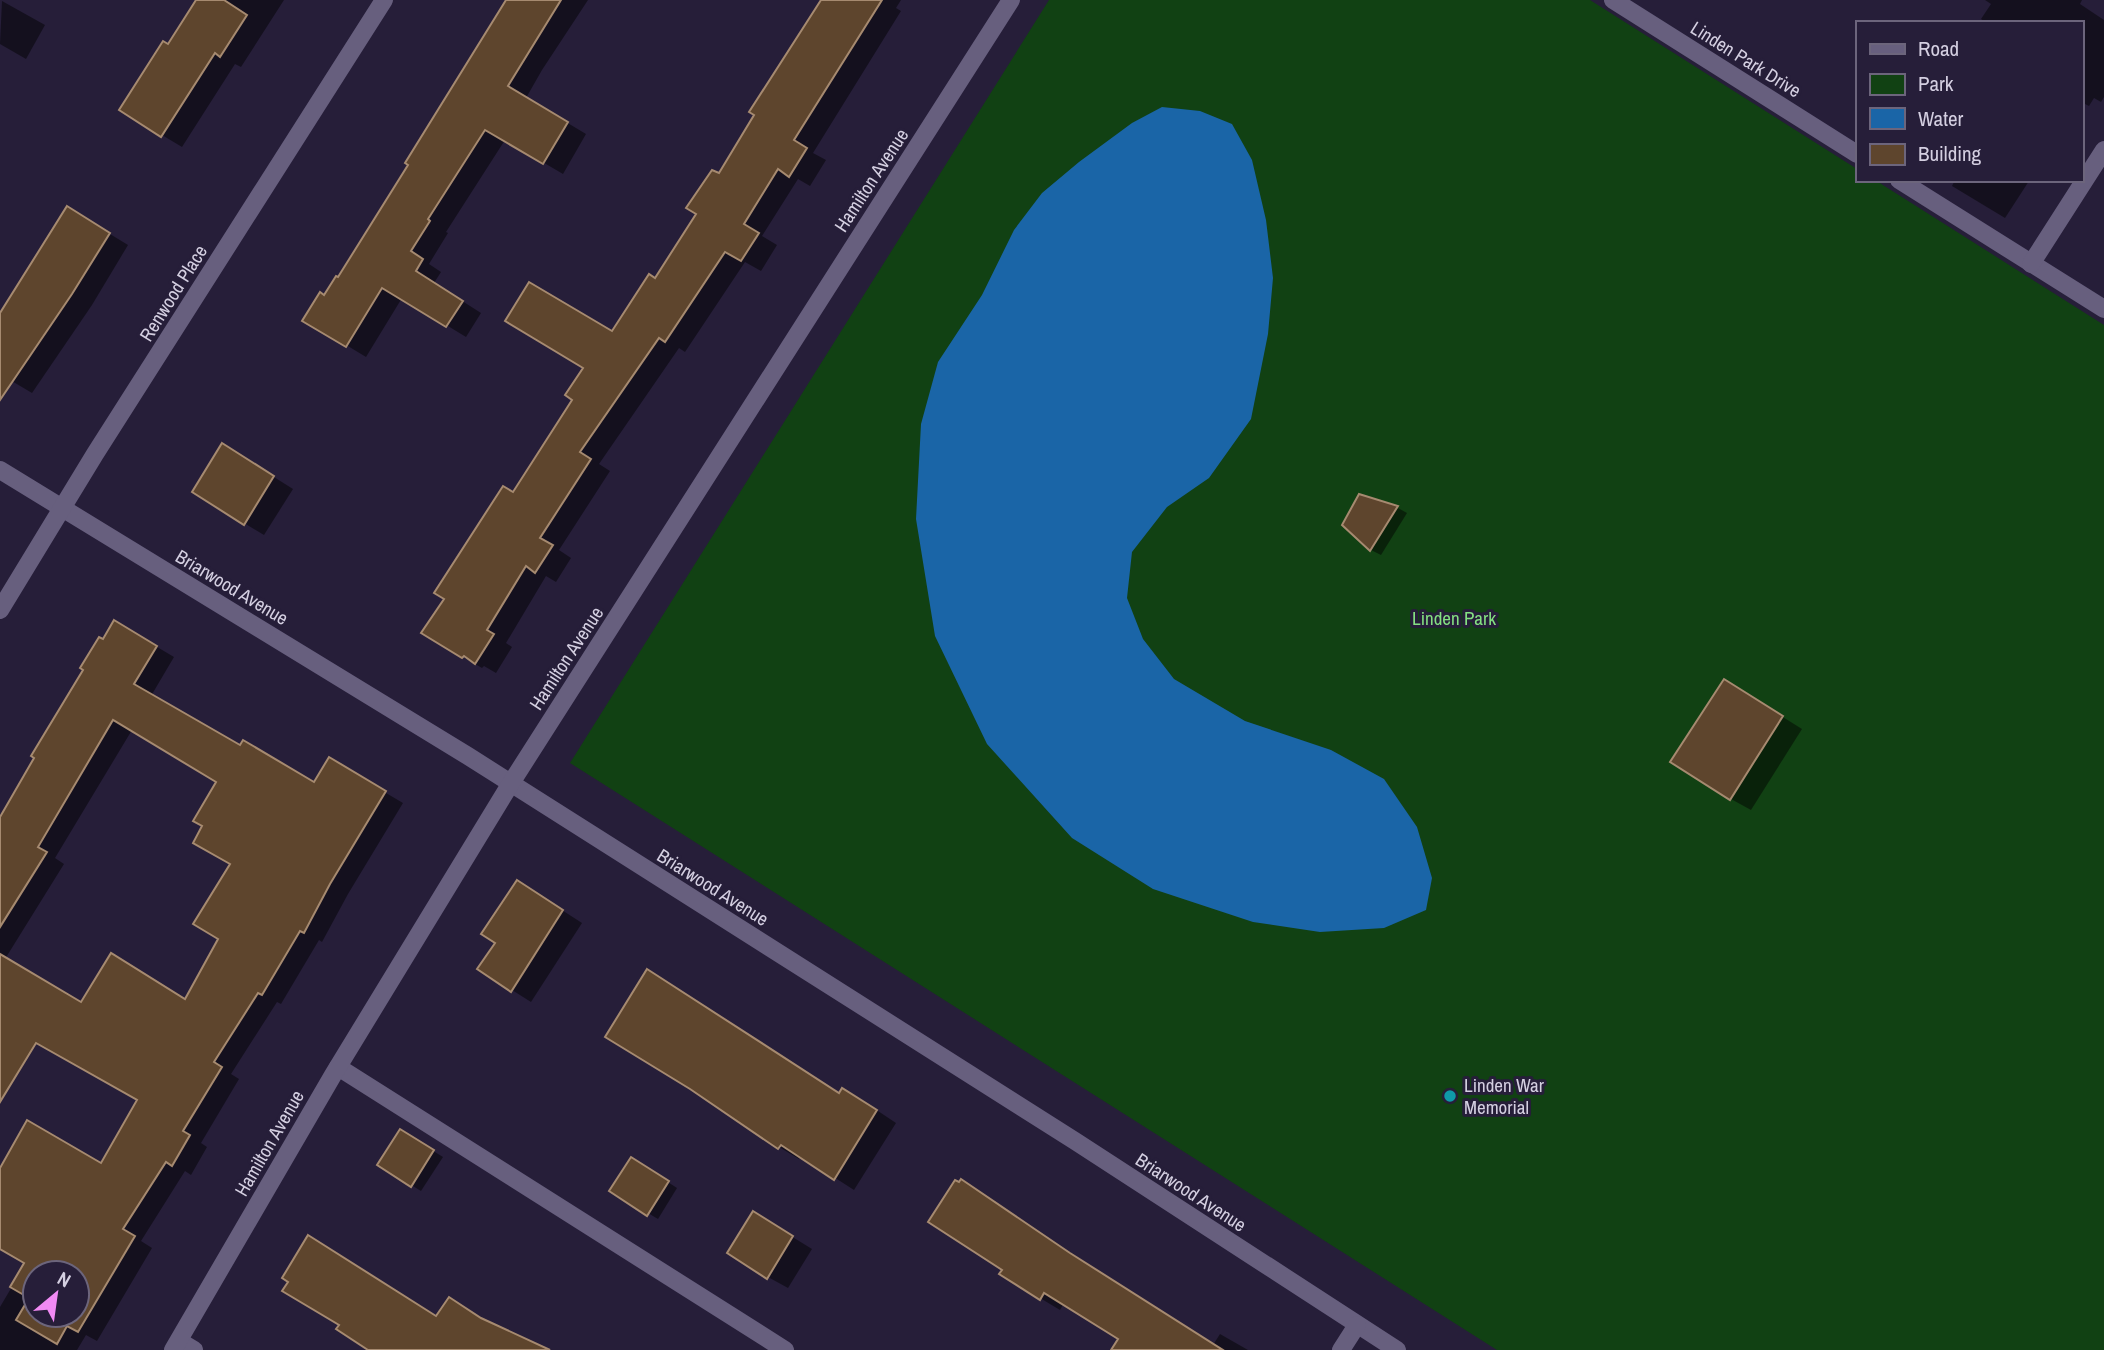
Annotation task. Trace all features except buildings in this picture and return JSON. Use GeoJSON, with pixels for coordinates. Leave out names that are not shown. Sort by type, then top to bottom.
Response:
{"type":"FeatureCollection","features":[{"type":"Feature","properties":{"kind":"street","name":"Renwood Place"},"geometry":{"type":"LineString","coordinates":[[0,610],[384,0]]}},
{"type":"Feature","properties":{"kind":"street","name":"Hamilton Avenue"},"geometry":{"type":"LineString","coordinates":[[182,1347],[338,1067],[511,783],[1011,0]]}},
{"type":"Feature","properties":{"kind":"street","name":"Linden Park Drive"},"geometry":{"type":"LineString","coordinates":[[1613,0],[1856,153]]}},
{"type":"Feature","properties":{"kind":"street"},"geometry":{"type":"LineString","coordinates":[[2031,264],[2104,150]]}},
{"type":"Feature","properties":{"kind":"street"},"geometry":{"type":"LineString","coordinates":[[1902,182],[2104,309]]}},
{"type":"Feature","properties":{"kind":"street","name":"Briarwood Avenue"},"geometry":{"type":"LineString","coordinates":[[0,470],[511,783],[1074,1140],[1397,1350]]}},
{"type":"Feature","properties":{"kind":"street"},"geometry":{"type":"LineString","coordinates":[[338,1067],[785,1350]]}},
{"type":"Feature","properties":{"kind":"street"},"geometry":{"type":"LineString","coordinates":[[1341,1350],[1357,1325]]}},
{"type":"Feature","properties":{"kind":"green space","name":"Linden Park"},"geometry":{"type":"Polygon","coordinates":[[[1049,0],[1590,0],[1856,168],[1856,182],[1878,182],[2104,325],[2104,1350],[1497,1350],[570,763],[1049,0]]]}},
{"type":"Feature","properties":{"kind":"water"},"geometry":{"type":"Polygon","coordinates":[[[1162,107],[1200,111],[1232,124],[1252,160],[1266,220],[1273,278],[1268,334],[1251,419],[1209,478],[1167,507],[1132,552],[1127,598],[1143,639],[1174,679],[1245,721],[1331,750],[1384,779],[1417,827],[1432,878],[1426,910],[1384,928],[1320,932],[1253,922],[1153,889],[1072,838],[987,744],[935,636],[916,519],[921,424],[938,362],[982,295],[1014,230],[1042,193],[1132,123],[1162,107]]]}},
{"type":"Feature","properties":{"kind":"place","name":"Linden War Memorial"},"geometry":{"type":"Point","coordinates":[1450,1096]}}]}
